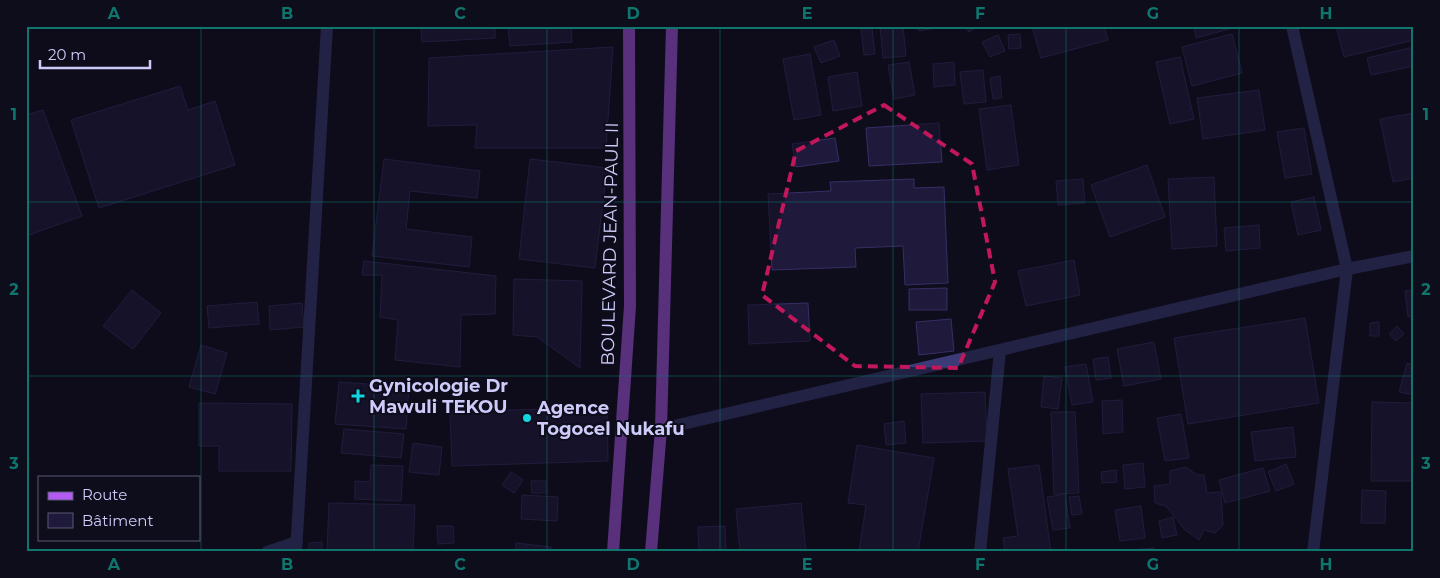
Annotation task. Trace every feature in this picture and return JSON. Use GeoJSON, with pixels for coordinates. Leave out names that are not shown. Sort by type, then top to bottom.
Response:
{"type":"FeatureCollection","features":[{"type":"Feature","properties":{"kind":"main road","name":"BOULEVARD JEAN-PAUL II"},"geometry":{"type":"LineString","coordinates":[[613,552],[630,306],[629,26]]}},
{"type":"Feature","properties":{"kind":"main road"},"geometry":{"type":"LineString","coordinates":[[651,552],[661,429],[672,26]]}},
{"type":"Feature","properties":{"kind":"street"},"geometry":{"type":"LineString","coordinates":[[267,552],[297,547],[327,26]]}},
{"type":"Feature","properties":{"kind":"street"},"geometry":{"type":"LineString","coordinates":[[1292,26],[1347,269],[1313,552]]}},
{"type":"Feature","properties":{"kind":"street"},"geometry":{"type":"LineString","coordinates":[[661,429],[1347,269],[1414,256]]}},
{"type":"Feature","properties":{"kind":"street"},"geometry":{"type":"LineString","coordinates":[[980,552],[1000,351]]}},
{"type":"Feature","properties":{"kind":"highlighted area"},"geometry":{"type":"Polygon","coordinates":[[[884,105],[972,164],[995,282],[958,368],[855,366],[762,295],[796,151],[884,105]]]}},
{"type":"Feature","properties":{"kind":"building"},"geometry":{"type":"Polygon","coordinates":[[[421,26],[495,26],[495,38],[422,42],[421,26]]]}},
{"type":"Feature","properties":{"kind":"building"},"geometry":{"type":"Polygon","coordinates":[[[508,26],[571,26],[572,42],[510,46],[508,26]]]}},
{"type":"Feature","properties":{"kind":"building"},"geometry":{"type":"Polygon","coordinates":[[[880,26],[903,26],[906,56],[883,58],[880,26]]]}},
{"type":"Feature","properties":{"kind":"building"},"geometry":{"type":"Polygon","coordinates":[[[918,26],[946,26],[919,31],[918,26]]]}},
{"type":"Feature","properties":{"kind":"building"},"geometry":{"type":"Polygon","coordinates":[[[965,26],[978,26],[969,32],[965,26]]]}},
{"type":"Feature","properties":{"kind":"building"},"geometry":{"type":"Polygon","coordinates":[[[1032,26],[1104,26],[1108,40],[1041,58],[1032,26]]]}},
{"type":"Feature","properties":{"kind":"building"},"geometry":{"type":"Polygon","coordinates":[[[1194,26],[1240,26],[1196,38],[1194,26]]]}},
{"type":"Feature","properties":{"kind":"building"},"geometry":{"type":"Polygon","coordinates":[[[1336,26],[1414,26],[1414,40],[1344,57],[1336,26]]]}},
{"type":"Feature","properties":{"kind":"building"},"geometry":{"type":"Polygon","coordinates":[[[872,28],[875,54],[864,55],[861,29],[872,28]]]}},
{"type":"Feature","properties":{"kind":"building"},"geometry":{"type":"Polygon","coordinates":[[[1020,34],[1021,48],[1009,49],[1008,35],[1020,34]]]}},
{"type":"Feature","properties":{"kind":"building"},"geometry":{"type":"Polygon","coordinates":[[[1232,34],[1242,73],[1192,86],[1182,47],[1232,34]]]}},
{"type":"Feature","properties":{"kind":"building"},"geometry":{"type":"Polygon","coordinates":[[[998,35],[1005,51],[990,57],[982,42],[998,35]]]}},
{"type":"Feature","properties":{"kind":"building"},"geometry":{"type":"Polygon","coordinates":[[[834,40],[840,56],[821,63],[814,47],[834,40]]]}},
{"type":"Feature","properties":{"kind":"building"},"geometry":{"type":"Polygon","coordinates":[[[613,47],[606,148],[475,148],[477,125],[428,126],[429,58],[613,47]]]}},
{"type":"Feature","properties":{"kind":"building"},"geometry":{"type":"Polygon","coordinates":[[[1414,47],[1414,66],[1371,75],[1367,58],[1414,47]]]}},
{"type":"Feature","properties":{"kind":"building"},"geometry":{"type":"Polygon","coordinates":[[[810,54],[821,115],[794,120],[783,59],[810,54]]]}},
{"type":"Feature","properties":{"kind":"building"},"geometry":{"type":"Polygon","coordinates":[[[1180,57],[1194,119],[1170,124],[1156,62],[1180,57]]]}},
{"type":"Feature","properties":{"kind":"building"},"geometry":{"type":"Polygon","coordinates":[[[909,62],[915,95],[894,99],[888,65],[909,62]]]}},
{"type":"Feature","properties":{"kind":"building"},"geometry":{"type":"Polygon","coordinates":[[[954,62],[955,85],[934,87],[933,64],[954,62]]]}},
{"type":"Feature","properties":{"kind":"building"},"geometry":{"type":"Polygon","coordinates":[[[983,70],[986,102],[964,104],[960,72],[983,70]]]}},
{"type":"Feature","properties":{"kind":"building"},"geometry":{"type":"Polygon","coordinates":[[[857,72],[862,106],[833,111],[828,77],[857,72]]]}},
{"type":"Feature","properties":{"kind":"building"},"geometry":{"type":"Polygon","coordinates":[[[1000,76],[1002,98],[993,99],[990,78],[1000,76]]]}},
{"type":"Feature","properties":{"kind":"building"},"geometry":{"type":"Polygon","coordinates":[[[180,86],[188,110],[215,101],[235,165],[99,208],[71,120],[180,86]]]}},
{"type":"Feature","properties":{"kind":"building"},"geometry":{"type":"Polygon","coordinates":[[[1259,90],[1265,130],[1203,139],[1197,98],[1259,90]]]}},
{"type":"Feature","properties":{"kind":"building"},"geometry":{"type":"Polygon","coordinates":[[[1011,105],[1019,165],[987,170],[979,109],[1011,105]]]}},
{"type":"Feature","properties":{"kind":"building"},"geometry":{"type":"Polygon","coordinates":[[[43,110],[82,216],[26,236],[26,115],[43,110]]]}},
{"type":"Feature","properties":{"kind":"building"},"geometry":{"type":"Polygon","coordinates":[[[1414,113],[1414,178],[1393,182],[1380,119],[1414,113]]]}},
{"type":"Feature","properties":{"kind":"building"},"geometry":{"type":"Polygon","coordinates":[[[939,123],[942,162],[869,166],[866,128],[939,123]]]}},
{"type":"Feature","properties":{"kind":"building"},"geometry":{"type":"Polygon","coordinates":[[[1304,128],[1312,174],[1285,178],[1277,132],[1304,128]]]}},
{"type":"Feature","properties":{"kind":"building"},"geometry":{"type":"Polygon","coordinates":[[[835,138],[839,161],[796,167],[792,144],[835,138]]]}},
{"type":"Feature","properties":{"kind":"building"},"geometry":{"type":"Polygon","coordinates":[[[384,159],[480,171],[477,198],[410,191],[406,229],[472,237],[469,267],[372,256],[384,159]]]}},
{"type":"Feature","properties":{"kind":"building"},"geometry":{"type":"Polygon","coordinates":[[[530,159],[607,168],[595,268],[519,259],[530,159]]]}},
{"type":"Feature","properties":{"kind":"building"},"geometry":{"type":"Polygon","coordinates":[[[1147,165],[1165,217],[1110,237],[1091,185],[1147,165]]]}},
{"type":"Feature","properties":{"kind":"building"},"geometry":{"type":"Polygon","coordinates":[[[1214,177],[1217,246],[1172,249],[1168,179],[1214,177]]]}},
{"type":"Feature","properties":{"kind":"building"},"geometry":{"type":"Polygon","coordinates":[[[914,179],[914,188],[944,187],[948,283],[905,285],[903,246],[855,248],[856,267],[772,270],[768,194],[831,191],[830,182],[914,179]]]}},
{"type":"Feature","properties":{"kind":"building"},"geometry":{"type":"Polygon","coordinates":[[[1083,179],[1085,203],[1058,205],[1056,181],[1083,179]]]}},
{"type":"Feature","properties":{"kind":"building"},"geometry":{"type":"Polygon","coordinates":[[[1314,197],[1321,230],[1298,235],[1291,202],[1314,197]]]}},
{"type":"Feature","properties":{"kind":"building"},"geometry":{"type":"Polygon","coordinates":[[[1259,225],[1260,248],[1226,251],[1224,228],[1259,225]]]}},
{"type":"Feature","properties":{"kind":"building"},"geometry":{"type":"Polygon","coordinates":[[[1074,260],[1080,295],[1026,306],[1018,271],[1074,260]]]}},
{"type":"Feature","properties":{"kind":"building"},"geometry":{"type":"Polygon","coordinates":[[[364,261],[496,276],[495,314],[461,315],[460,367],[395,360],[398,320],[380,317],[382,275],[362,275],[364,261]]]}},
{"type":"Feature","properties":{"kind":"building"},"geometry":{"type":"Polygon","coordinates":[[[514,279],[582,281],[580,368],[537,337],[513,335],[514,279]]]}},
{"type":"Feature","properties":{"kind":"building"},"geometry":{"type":"Polygon","coordinates":[[[947,288],[947,310],[909,310],[909,289],[947,288]]]}},
{"type":"Feature","properties":{"kind":"building"},"geometry":{"type":"Polygon","coordinates":[[[132,290],[161,313],[133,349],[103,326],[132,290]]]}},
{"type":"Feature","properties":{"kind":"building"},"geometry":{"type":"Polygon","coordinates":[[[1414,290],[1414,316],[1408,317],[1405,291],[1414,290]]]}},
{"type":"Feature","properties":{"kind":"building"},"geometry":{"type":"Polygon","coordinates":[[[257,302],[259,324],[209,328],[207,306],[257,302]]]}},
{"type":"Feature","properties":{"kind":"building"},"geometry":{"type":"Polygon","coordinates":[[[302,303],[304,327],[270,330],[269,306],[302,303]]]}},
{"type":"Feature","properties":{"kind":"building"},"geometry":{"type":"Polygon","coordinates":[[[808,303],[810,341],[749,344],[748,305],[808,303]]]}},
{"type":"Feature","properties":{"kind":"building"},"geometry":{"type":"Polygon","coordinates":[[[1305,318],[1319,403],[1188,424],[1174,338],[1305,318]]]}},
{"type":"Feature","properties":{"kind":"building"},"geometry":{"type":"Polygon","coordinates":[[[951,319],[954,351],[919,355],[916,322],[951,319]]]}},
{"type":"Feature","properties":{"kind":"building"},"geometry":{"type":"Polygon","coordinates":[[[1379,322],[1379,336],[1370,336],[1370,323],[1379,322]]]}},
{"type":"Feature","properties":{"kind":"building"},"geometry":{"type":"Polygon","coordinates":[[[1397,326],[1404,334],[1396,341],[1389,334],[1397,326]]]}},
{"type":"Feature","properties":{"kind":"building"},"geometry":{"type":"Polygon","coordinates":[[[1154,342],[1161,379],[1124,386],[1117,349],[1154,342]]]}},
{"type":"Feature","properties":{"kind":"building"},"geometry":{"type":"Polygon","coordinates":[[[201,345],[227,353],[215,394],[189,387],[201,345]]]}},
{"type":"Feature","properties":{"kind":"building"},"geometry":{"type":"Polygon","coordinates":[[[1108,357],[1111,378],[1096,380],[1093,359],[1108,357]]]}},
{"type":"Feature","properties":{"kind":"building"},"geometry":{"type":"Polygon","coordinates":[[[1407,363],[1414,365],[1414,395],[1399,392],[1407,363]]]}},
{"type":"Feature","properties":{"kind":"building"},"geometry":{"type":"Polygon","coordinates":[[[1086,364],[1093,402],[1072,405],[1065,367],[1086,364]]]}},
{"type":"Feature","properties":{"kind":"building"},"geometry":{"type":"Polygon","coordinates":[[[1044,376],[1062,378],[1058,409],[1041,407],[1044,376]]]}},
{"type":"Feature","properties":{"kind":"building"},"geometry":{"type":"Polygon","coordinates":[[[339,382],[409,387],[406,429],[335,424],[339,382]]]}},
{"type":"Feature","properties":{"kind":"building"},"geometry":{"type":"Polygon","coordinates":[[[985,392],[987,441],[923,443],[921,394],[985,392]]]}},
{"type":"Feature","properties":{"kind":"building"},"geometry":{"type":"Polygon","coordinates":[[[1122,400],[1123,432],[1103,434],[1102,401],[1122,400]]]}},
{"type":"Feature","properties":{"kind":"building"},"geometry":{"type":"Polygon","coordinates":[[[1372,402],[1414,403],[1414,481],[1371,481],[1372,402]]]}},
{"type":"Feature","properties":{"kind":"building"},"geometry":{"type":"Polygon","coordinates":[[[199,403],[292,404],[291,471],[219,471],[219,446],[199,446],[199,403]]]}},
{"type":"Feature","properties":{"kind":"building"},"geometry":{"type":"Polygon","coordinates":[[[607,407],[608,461],[452,466],[450,412],[607,407]]]}},
{"type":"Feature","properties":{"kind":"building"},"geometry":{"type":"Polygon","coordinates":[[[1051,412],[1075,412],[1079,493],[1054,494],[1051,412]]]}},
{"type":"Feature","properties":{"kind":"building"},"geometry":{"type":"Polygon","coordinates":[[[1181,414],[1189,458],[1165,461],[1157,418],[1181,414]]]}},
{"type":"Feature","properties":{"kind":"building"},"geometry":{"type":"Polygon","coordinates":[[[904,421],[906,443],[886,445],[884,424],[904,421]]]}},
{"type":"Feature","properties":{"kind":"building"},"geometry":{"type":"Polygon","coordinates":[[[1293,427],[1296,457],[1255,461],[1251,432],[1293,427]]]}},
{"type":"Feature","properties":{"kind":"building"},"geometry":{"type":"Polygon","coordinates":[[[344,429],[404,434],[401,458],[341,453],[344,429]]]}},
{"type":"Feature","properties":{"kind":"building"},"geometry":{"type":"Polygon","coordinates":[[[413,443],[442,447],[439,475],[409,472],[413,443]]]}},
{"type":"Feature","properties":{"kind":"building"},"geometry":{"type":"Polygon","coordinates":[[[857,445],[934,458],[918,552],[859,551],[866,505],[848,503],[857,445]]]}},
{"type":"Feature","properties":{"kind":"building"},"geometry":{"type":"Polygon","coordinates":[[[1143,463],[1145,487],[1125,489],[1123,465],[1143,463]]]}},
{"type":"Feature","properties":{"kind":"building"},"geometry":{"type":"Polygon","coordinates":[[[1286,464],[1294,484],[1276,491],[1268,472],[1286,464]]]}},
{"type":"Feature","properties":{"kind":"building"},"geometry":{"type":"Polygon","coordinates":[[[371,465],[403,466],[401,501],[355,499],[355,481],[370,482],[371,465]]]}},
{"type":"Feature","properties":{"kind":"building"},"geometry":{"type":"Polygon","coordinates":[[[1039,465],[1051,552],[1005,552],[1003,538],[1018,536],[1008,469],[1039,465]]]}},
{"type":"Feature","properties":{"kind":"building"},"geometry":{"type":"Polygon","coordinates":[[[1186,467],[1197,475],[1204,475],[1207,493],[1221,492],[1223,525],[1215,533],[1204,530],[1199,540],[1185,530],[1166,506],[1155,503],[1154,486],[1170,484],[1170,471],[1186,467]]]}},
{"type":"Feature","properties":{"kind":"building"},"geometry":{"type":"Polygon","coordinates":[[[1263,468],[1270,491],[1225,503],[1219,480],[1263,468]]]}},
{"type":"Feature","properties":{"kind":"building"},"geometry":{"type":"Polygon","coordinates":[[[1116,470],[1117,482],[1102,483],[1101,472],[1116,470]]]}},
{"type":"Feature","properties":{"kind":"building"},"geometry":{"type":"Polygon","coordinates":[[[511,472],[523,480],[514,493],[502,485],[511,472]]]}},
{"type":"Feature","properties":{"kind":"building"},"geometry":{"type":"Polygon","coordinates":[[[531,481],[546,481],[546,493],[532,493],[531,481]]]}},
{"type":"Feature","properties":{"kind":"building"},"geometry":{"type":"Polygon","coordinates":[[[1362,490],[1386,491],[1385,523],[1361,523],[1362,490]]]}},
{"type":"Feature","properties":{"kind":"building"},"geometry":{"type":"Polygon","coordinates":[[[1065,494],[1070,528],[1053,530],[1047,497],[1065,494]]]}},
{"type":"Feature","properties":{"kind":"building"},"geometry":{"type":"Polygon","coordinates":[[[522,495],[558,497],[557,521],[521,519],[522,495]]]}},
{"type":"Feature","properties":{"kind":"building"},"geometry":{"type":"Polygon","coordinates":[[[1079,496],[1082,514],[1072,515],[1069,497],[1079,496]]]}},
{"type":"Feature","properties":{"kind":"building"},"geometry":{"type":"Polygon","coordinates":[[[329,503],[415,505],[413,552],[327,552],[329,503]]]}},
{"type":"Feature","properties":{"kind":"building"},"geometry":{"type":"Polygon","coordinates":[[[801,503],[806,552],[740,552],[736,509],[801,503]]]}},
{"type":"Feature","properties":{"kind":"building"},"geometry":{"type":"Polygon","coordinates":[[[1141,506],[1145,538],[1120,541],[1115,510],[1141,506]]]}},
{"type":"Feature","properties":{"kind":"building"},"geometry":{"type":"Polygon","coordinates":[[[1173,517],[1177,535],[1162,538],[1159,521],[1173,517]]]}},
{"type":"Feature","properties":{"kind":"building"},"geometry":{"type":"Polygon","coordinates":[[[437,526],[453,526],[454,543],[438,544],[437,526]]]}},
{"type":"Feature","properties":{"kind":"building"},"geometry":{"type":"Polygon","coordinates":[[[725,526],[726,552],[699,552],[698,527],[725,526]]]}},
{"type":"Feature","properties":{"kind":"building"},"geometry":{"type":"Polygon","coordinates":[[[322,542],[322,552],[309,552],[309,543],[322,542]]]}},
{"type":"Feature","properties":{"kind":"building"},"geometry":{"type":"Polygon","coordinates":[[[516,543],[551,547],[551,552],[516,552],[516,543]]]}},
{"type":"Feature","properties":{"kind":"building"},"geometry":{"type":"Polygon","coordinates":[[[1154,548],[1154,552],[1132,552],[1132,550],[1154,548]]]}},
{"type":"Feature","properties":{"kind":"place","name":"Gynicologie Dr Mawuli TEKOU"},"geometry":{"type":"Point","coordinates":[358,396]}},
{"type":"Feature","properties":{"kind":"place","name":"Agence Togocel Nukafu"},"geometry":{"type":"Point","coordinates":[527,418]}}]}
